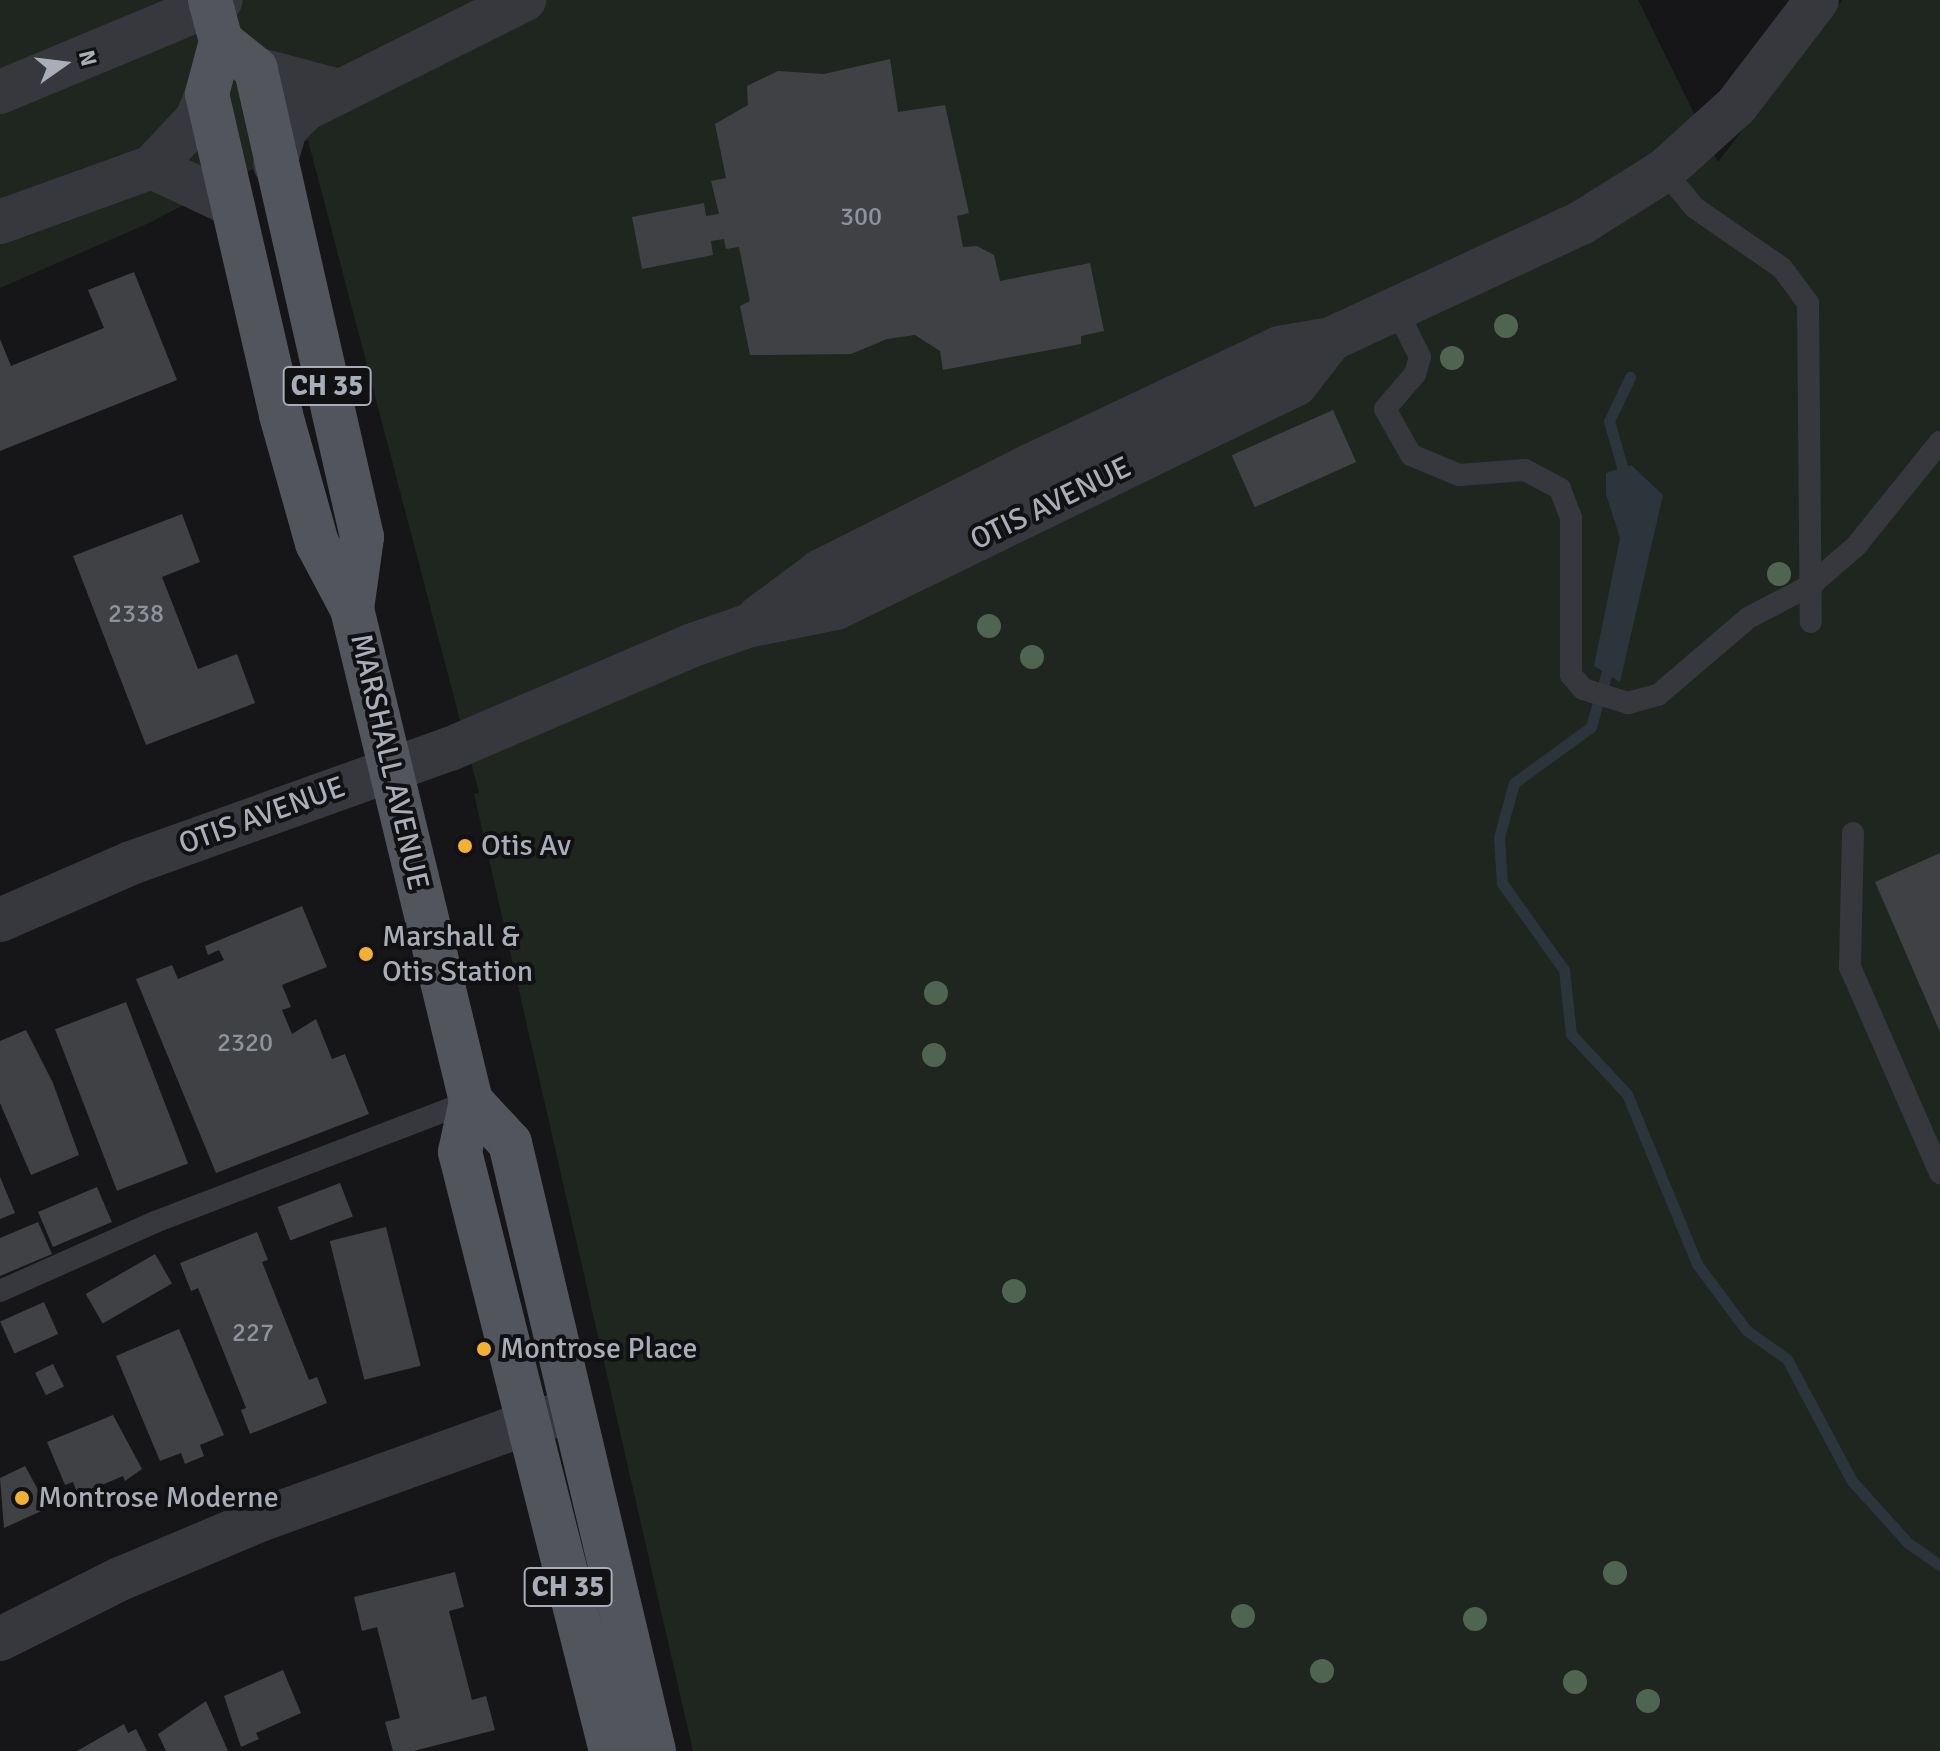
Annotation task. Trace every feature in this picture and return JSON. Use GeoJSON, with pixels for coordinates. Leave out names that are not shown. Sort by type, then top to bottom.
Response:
{"type":"FeatureCollection","features":[{"type":"Feature","properties":{"kind":"main road","name":"MARSHALL AVENUE"},"geometry":{"type":"LineString","coordinates":[[210,0],[221,21],[207,94],[281,415],[317,543],[352,609],[471,1101],[460,1152],[605,1750]]}},
{"type":"Feature","properties":{"kind":"main road"},"geometry":{"type":"LineString","coordinates":[[221,21],[256,69]]}},
{"type":"Feature","properties":{"kind":"main road","name":"MARSHALL AVENUE"},"geometry":{"type":"LineString","coordinates":[[256,69],[275,164],[362,537],[352,609]]}},
{"type":"Feature","properties":{"kind":"main road","name":"MARSHALL AVENUE"},"geometry":{"type":"LineString","coordinates":[[471,1101],[510,1143],[654,1751]]}},
{"type":"Feature","properties":{"kind":"street"},"geometry":{"type":"LineString","coordinates":[[275,164],[285,129],[335,90],[524,0]]}},
{"type":"Feature","properties":{"kind":"street","name":"OTIS AVENUE"},"geometry":{"type":"LineString","coordinates":[[0,920],[131,863],[389,771],[747,626],[821,571],[1032,465],[1279,348],[1331,339],[1581,223],[1664,171],[1736,106],[1817,0]]}},
{"type":"Feature","properties":{"kind":"street"},"geometry":{"type":"LineString","coordinates":[[0,92],[221,21]]}},
{"type":"Feature","properties":{"kind":"street"},"geometry":{"type":"LineString","coordinates":[[256,69],[335,90]]}},
{"type":"Feature","properties":{"kind":"street"},"geometry":{"type":"LineString","coordinates":[[0,222],[152,167],[197,119],[207,94]]}},
{"type":"Feature","properties":{"kind":"street"},"geometry":{"type":"LineString","coordinates":[[152,167],[233,205]]}},
{"type":"Feature","properties":{"kind":"street"},"geometry":{"type":"LineString","coordinates":[[0,1639],[120,1579],[257,1521],[525,1424],[573,1411]]}},
{"type":"Feature","properties":{"kind":"lane"},"geometry":{"type":"LineString","coordinates":[[1664,171],[1695,208],[1782,268],[1808,303],[1811,622]]}},
{"type":"Feature","properties":{"kind":"lane"},"geometry":{"type":"LineString","coordinates":[[1396,309],[1420,357],[1415,374],[1385,409],[1411,455],[1459,475],[1525,470],[1560,489],[1571,518],[1571,675],[1583,689],[1624,702],[1658,695],[1748,618],[1811,585],[1856,546],[1940,442]]}},
{"type":"Feature","properties":{"kind":"lane"},"geometry":{"type":"LineString","coordinates":[[1853,833],[1850,967],[1940,1173]]}},
{"type":"Feature","properties":{"kind":"lane"},"geometry":{"type":"LineString","coordinates":[[0,1291],[155,1222],[471,1101]]}},
{"type":"Feature","properties":{"kind":"shaded area"},"geometry":{"type":"Polygon","coordinates":[[[0,0],[1638,0],[1718,162],[1842,0],[1940,0],[1940,1751],[693,1751],[474,794],[479,793],[308,140],[149,223],[0,288],[0,0]]]}},
{"type":"Feature","properties":{"kind":"shaded area"},"geometry":{"type":"Polygon","coordinates":[[[1631,465],[1663,495],[1620,682],[1594,666],[1620,538],[1606,494],[1606,473],[1631,465]]]}},
{"type":"Feature","properties":{"kind":"building"},"geometry":{"type":"Polygon","coordinates":[[[890,59],[898,112],[945,105],[969,213],[957,216],[963,247],[977,246],[994,255],[1000,281],[1090,263],[1104,331],[1081,336],[1081,344],[943,370],[940,351],[915,335],[887,339],[851,354],[750,355],[740,306],[750,301],[739,247],[726,249],[724,239],[711,241],[713,255],[642,269],[632,217],[704,203],[706,216],[719,214],[711,181],[726,178],[715,124],[748,105],[747,86],[778,71],[824,74],[890,59]]]}},
{"type":"Feature","properties":{"kind":"building"},"geometry":{"type":"Polygon","coordinates":[[[134,272],[177,380],[0,451],[0,339],[11,366],[104,328],[88,290],[134,272]]]}},
{"type":"Feature","properties":{"kind":"building"},"geometry":{"type":"Polygon","coordinates":[[[1333,410],[1356,462],[1255,507],[1232,455],[1333,410]]]}},
{"type":"Feature","properties":{"kind":"building"},"geometry":{"type":"Polygon","coordinates":[[[182,514],[200,562],[162,577],[198,669],[237,654],[255,703],[146,745],[73,556],[182,514]]]}},
{"type":"Feature","properties":{"kind":"building"},"geometry":{"type":"Polygon","coordinates":[[[1940,853],[1940,1032],[1875,882],[1940,853]]]}},
{"type":"Feature","properties":{"kind":"building"},"geometry":{"type":"Polygon","coordinates":[[[302,906],[327,967],[282,985],[291,1007],[282,1010],[292,1034],[316,1019],[332,1059],[345,1054],[369,1114],[216,1173],[136,979],[172,965],[178,979],[224,960],[219,950],[208,955],[205,946],[302,906]]]}},
{"type":"Feature","properties":{"kind":"building"},"geometry":{"type":"Polygon","coordinates":[[[126,1002],[188,1164],[117,1191],[55,1029],[126,1002]]]}},
{"type":"Feature","properties":{"kind":"building"},"geometry":{"type":"Polygon","coordinates":[[[26,1030],[53,1083],[79,1155],[31,1175],[0,1103],[0,1041],[26,1030]]]}},
{"type":"Feature","properties":{"kind":"building"},"geometry":{"type":"Polygon","coordinates":[[[0,1177],[15,1213],[0,1219],[0,1177]]]}},
{"type":"Feature","properties":{"kind":"building"},"geometry":{"type":"Polygon","coordinates":[[[340,1183],[353,1217],[290,1241],[277,1207],[340,1183]]]}},
{"type":"Feature","properties":{"kind":"building"},"geometry":{"type":"Polygon","coordinates":[[[97,1187],[112,1222],[53,1247],[38,1212],[97,1187]]]}},
{"type":"Feature","properties":{"kind":"building"},"geometry":{"type":"Polygon","coordinates":[[[38,1222],[52,1254],[0,1276],[0,1238],[38,1222]]]}},
{"type":"Feature","properties":{"kind":"building"},"geometry":{"type":"Polygon","coordinates":[[[386,1227],[421,1366],[364,1380],[330,1241],[386,1227]]]}},
{"type":"Feature","properties":{"kind":"building"},"geometry":{"type":"Polygon","coordinates":[[[257,1232],[268,1260],[262,1262],[309,1380],[317,1377],[327,1403],[250,1434],[241,1410],[246,1408],[198,1288],[191,1291],[180,1263],[257,1232]]]}},
{"type":"Feature","properties":{"kind":"building"},"geometry":{"type":"Polygon","coordinates":[[[155,1254],[172,1283],[103,1323],[86,1294],[155,1254]]]}},
{"type":"Feature","properties":{"kind":"building"},"geometry":{"type":"Polygon","coordinates":[[[44,1302],[58,1334],[14,1353],[0,1322],[44,1302]]]}},
{"type":"Feature","properties":{"kind":"building"},"geometry":{"type":"Polygon","coordinates":[[[179,1329],[224,1435],[200,1445],[204,1456],[185,1464],[181,1453],[160,1461],[116,1356],[179,1329]]]}},
{"type":"Feature","properties":{"kind":"building"},"geometry":{"type":"Polygon","coordinates":[[[53,1364],[64,1386],[46,1395],[35,1373],[53,1364]]]}},
{"type":"Feature","properties":{"kind":"building"},"geometry":{"type":"Polygon","coordinates":[[[113,1415],[142,1469],[125,1481],[123,1476],[78,1495],[73,1482],[65,1485],[47,1442],[113,1415]]]}},
{"type":"Feature","properties":{"kind":"building","name":"Montrose Moderne"},"geometry":{"type":"Polygon","coordinates":[[[25,1466],[48,1508],[4,1528],[0,1478],[25,1466]]]}},
{"type":"Feature","properties":{"kind":"building"},"geometry":{"type":"Polygon","coordinates":[[[455,1572],[464,1607],[449,1611],[472,1700],[486,1696],[495,1730],[414,1751],[393,1751],[385,1722],[400,1718],[377,1627],[362,1631],[354,1597],[455,1572]]]}},
{"type":"Feature","properties":{"kind":"building"},"geometry":{"type":"Polygon","coordinates":[[[283,1670],[301,1713],[256,1733],[259,1739],[241,1747],[224,1696],[283,1670]]]}},
{"type":"Feature","properties":{"kind":"building"},"geometry":{"type":"Polygon","coordinates":[[[206,1701],[228,1751],[166,1751],[158,1734],[206,1701]]]}},
{"type":"Feature","properties":{"kind":"building"},"geometry":{"type":"Polygon","coordinates":[[[124,1724],[128,1733],[136,1729],[147,1751],[77,1751],[124,1724]]]}},
{"type":"Feature","properties":{"kind":"waterway"},"geometry":{"type":"LineString","coordinates":[[1626,480],[1609,421],[1630,377]]}},
{"type":"Feature","properties":{"kind":"waterway"},"geometry":{"type":"LineString","coordinates":[[1610,661],[1591,727],[1514,783],[1499,837],[1502,883],[1564,970],[1571,1034],[1627,1094],[1697,1264],[1746,1330],[1787,1359],[1852,1481],[1908,1543],[1940,1565]]}},
{"type":"Feature","properties":{"kind":"place","name":"Otis Av"},"geometry":{"type":"Point","coordinates":[465,846]}},
{"type":"Feature","properties":{"kind":"place","name":"Marshall & Otis Station"},"geometry":{"type":"Point","coordinates":[366,954]}},
{"type":"Feature","properties":{"kind":"place","name":"Montrose Place"},"geometry":{"type":"Point","coordinates":[484,1349]}},
{"type":"Feature","properties":{"kind":"place","name":"Montrose Moderne"},"geometry":{"type":"Point","coordinates":[22,1498]}}]}
